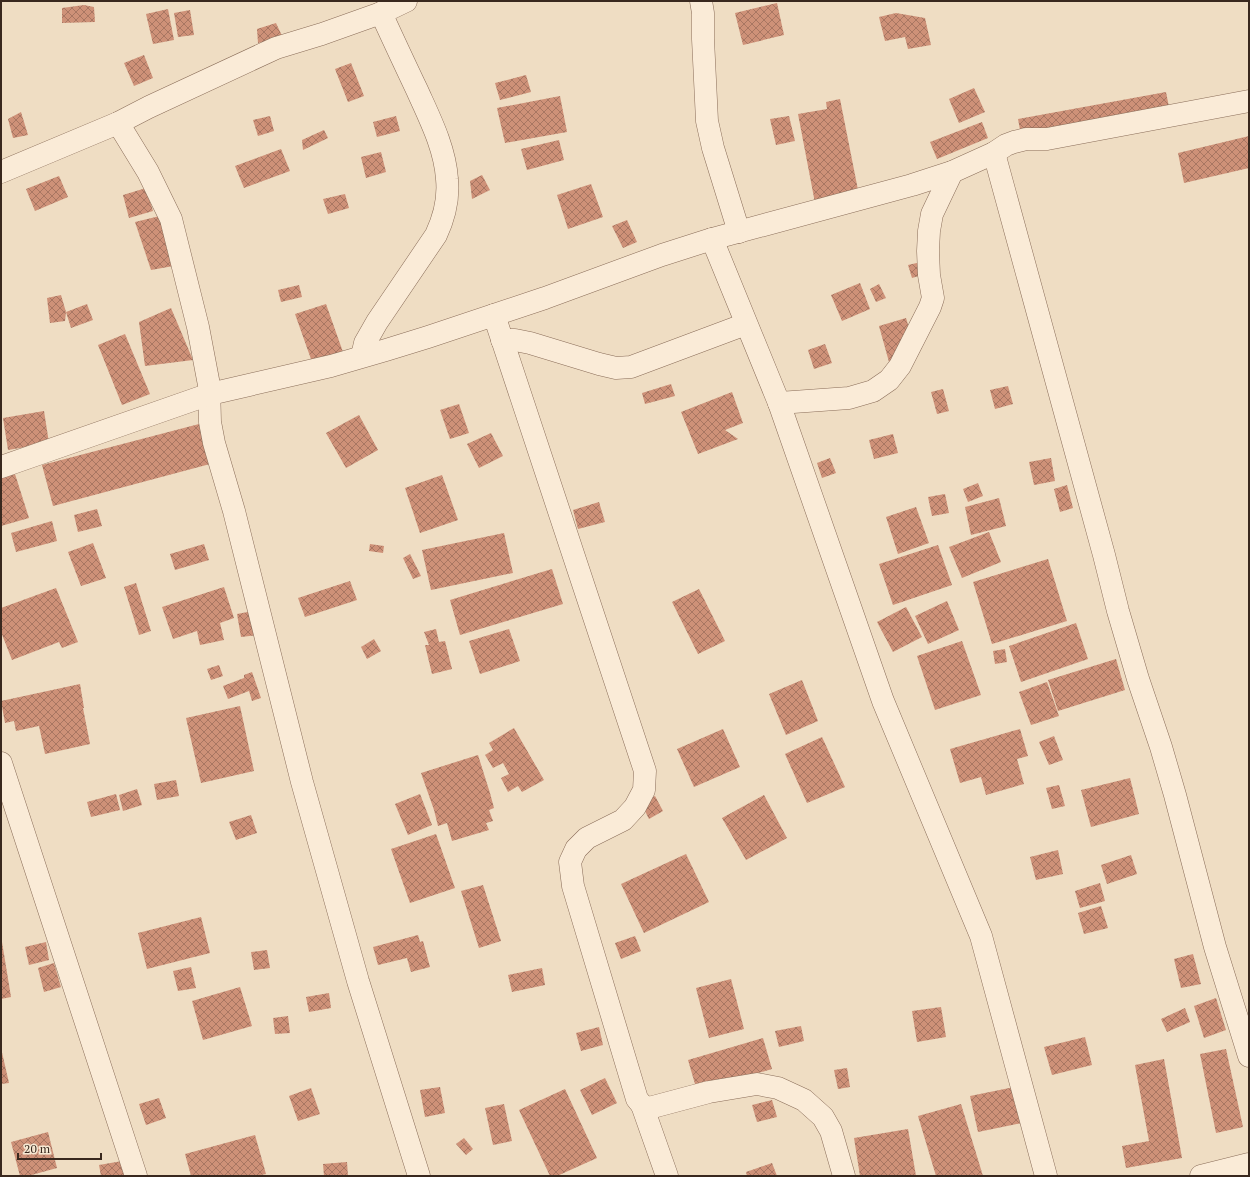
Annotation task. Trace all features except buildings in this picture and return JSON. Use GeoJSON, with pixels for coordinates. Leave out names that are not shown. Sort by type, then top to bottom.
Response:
{"type":"FeatureCollection","features":[{"type":"Feature","properties":{"kind":"street"},"geometry":{"type":"LineString","coordinates":[[1,172],[118,123],[149,106],[276,48],[322,34],[381,13],[406,1]]}},
{"type":"Feature","properties":{"kind":"street"},"geometry":{"type":"LineString","coordinates":[[700,1],[703,13],[707,121],[713,148],[738,232]]}},
{"type":"Feature","properties":{"kind":"street"},"geometry":{"type":"LineString","coordinates":[[362,356],[365,343],[377,322],[436,235],[442,222],[447,198],[448,180],[445,161],[434,127],[381,13]]}},
{"type":"Feature","properties":{"kind":"street"},"geometry":{"type":"LineString","coordinates":[[1,467],[210,394],[332,366],[428,337],[552,296],[662,255],[712,239],[912,185],[952,172],[994,153],[1010,143],[1026,139],[1047,139],[1249,100]]}},
{"type":"Feature","properties":{"kind":"street"},"geometry":{"type":"LineString","coordinates":[[118,123],[148,172],[171,219],[198,327],[209,385],[210,422],[214,443],[234,511],[302,782],[358,981],[419,1176]]}},
{"type":"Feature","properties":{"kind":"street"},"geometry":{"type":"LineString","coordinates":[[994,153],[1136,672],[1161,747],[1215,947],[1249,1056]]}},
{"type":"Feature","properties":{"kind":"street"},"geometry":{"type":"LineString","coordinates":[[779,403],[848,398],[873,392],[889,380],[900,366],[930,307],[933,298],[929,275],[929,231],[932,214],[952,172]]}},
{"type":"Feature","properties":{"kind":"street"},"geometry":{"type":"LineString","coordinates":[[712,239],[779,403],[883,701],[981,936],[1042,1175]]}},
{"type":"Feature","properties":{"kind":"street"},"geometry":{"type":"LineString","coordinates":[[494,315],[645,771],[644,790],[635,807],[623,820],[588,838],[576,849],[570,862],[573,886],[637,1099],[642,1105],[667,1176]]}},
{"type":"Feature","properties":{"kind":"street"},"geometry":{"type":"LineString","coordinates":[[502,340],[530,342],[616,368],[631,367],[746,324]]}},
{"type":"Feature","properties":{"kind":"street"},"geometry":{"type":"LineString","coordinates":[[1,763],[136,1176]]}},
{"type":"Feature","properties":{"kind":"street"},"geometry":{"type":"LineString","coordinates":[[642,1105],[649,1108],[709,1092],[756,1084],[778,1088],[804,1100],[823,1117],[831,1131],[844,1176]]}},
{"type":"Feature","properties":{"kind":"street"},"geometry":{"type":"LineString","coordinates":[[1201,1176],[1249,1164]]}}]}
